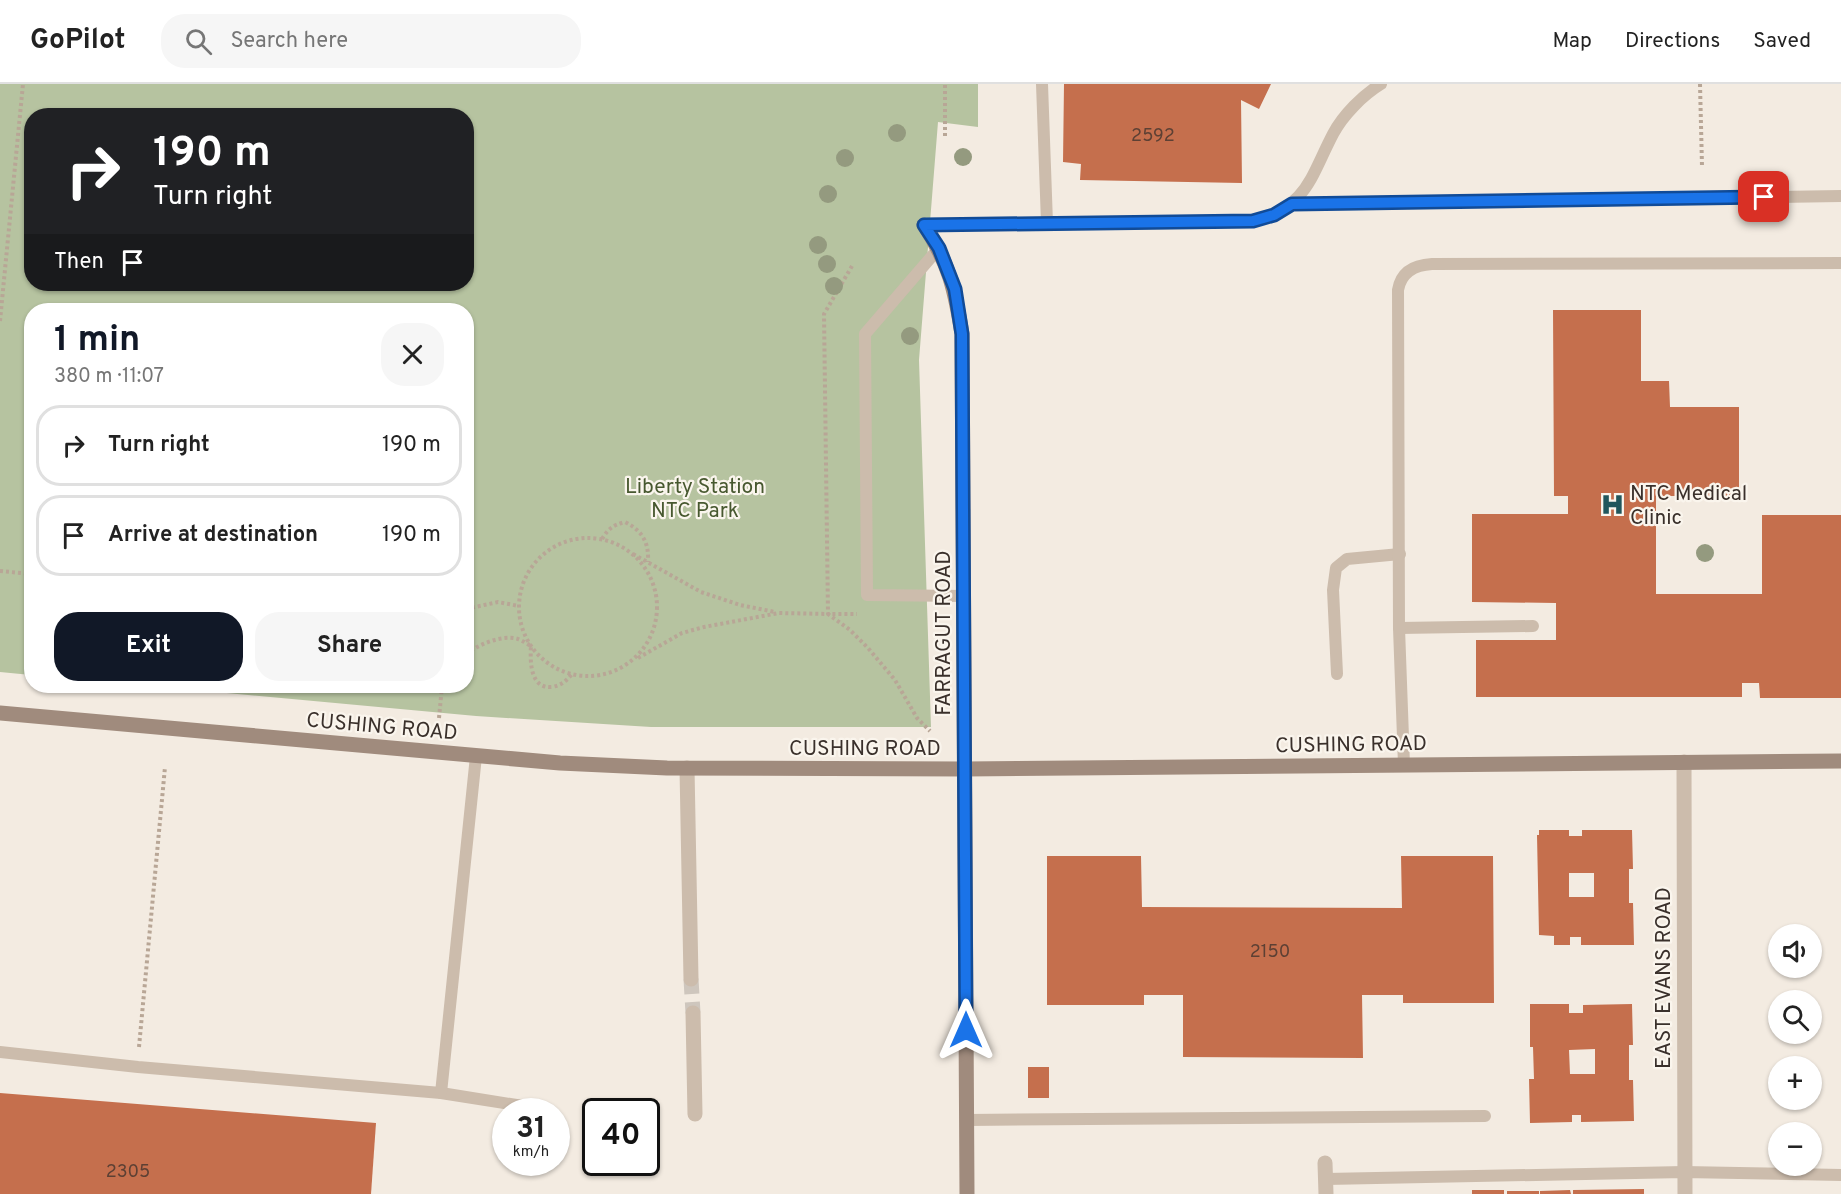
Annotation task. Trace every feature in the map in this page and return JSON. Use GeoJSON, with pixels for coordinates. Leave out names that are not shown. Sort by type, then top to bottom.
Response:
{"type":"FeatureCollection","features":[{"type":"Feature","properties":{"kind":"street","name":"FARRAGUT ROAD"},"geometry":{"type":"LineString","coordinates":[[924,225],[939,248],[955,289],[962,334],[967,1194]]}},
{"type":"Feature","properties":{"kind":"street","name":"CUSHING ROAD"},"geometry":{"type":"LineString","coordinates":[[0,713],[560,763],[687,768],[964,769],[1841,761]]}},
{"type":"Feature","properties":{"kind":"street","name":"EAST EVANS ROAD"},"geometry":{"type":"LineString","coordinates":[[1684,762],[1684,1194]]}},
{"type":"Feature","properties":{"kind":"street"},"geometry":{"type":"LineString","coordinates":[[687,768],[692,979]]}},
{"type":"Feature","properties":{"kind":"street"},"geometry":{"type":"LineString","coordinates":[[693,1013],[695,1114]]}},
{"type":"Feature","properties":{"kind":"street"},"geometry":{"type":"LineString","coordinates":[[1325,1163],[1326,1186]]}},
{"type":"Feature","properties":{"kind":"lane"},"geometry":{"type":"LineString","coordinates":[[1042,84],[1047,223]]}},
{"type":"Feature","properties":{"kind":"lane"},"geometry":{"type":"LineString","coordinates":[[924,225],[1253,221],[1274,215],[1292,204],[1310,182],[1334,132],[1345,117],[1381,84]]}},
{"type":"Feature","properties":{"kind":"lane"},"geometry":{"type":"LineString","coordinates":[[1292,204],[1841,196]]}},
{"type":"Feature","properties":{"kind":"lane"},"geometry":{"type":"LineString","coordinates":[[939,248],[865,333],[867,595],[964,596]]}},
{"type":"Feature","properties":{"kind":"lane"},"geometry":{"type":"LineString","coordinates":[[1404,765],[1401,721],[1398,291],[1402,277],[1413,267],[1432,264],[1841,263]]}},
{"type":"Feature","properties":{"kind":"lane"},"geometry":{"type":"LineString","coordinates":[[1337,674],[1333,590],[1336,567],[1347,559],[1400,554]]}},
{"type":"Feature","properties":{"kind":"lane"},"geometry":{"type":"LineString","coordinates":[[1400,628],[1533,626]]}},
{"type":"Feature","properties":{"kind":"lane"},"geometry":{"type":"LineString","coordinates":[[441,1094],[476,756]]}},
{"type":"Feature","properties":{"kind":"lane"},"geometry":{"type":"LineString","coordinates":[[0,1052],[138,1067],[441,1094],[492,1102]]}},
{"type":"Feature","properties":{"kind":"lane"},"geometry":{"type":"LineString","coordinates":[[967,1120],[1485,1116]]}},
{"type":"Feature","properties":{"kind":"lane"},"geometry":{"type":"LineString","coordinates":[[1326,1186],[1684,1172],[1841,1175]]}},
{"type":"Feature","properties":{"kind":"path"},"geometry":{"type":"LineString","coordinates":[[0,321],[23,84]]}},
{"type":"Feature","properties":{"kind":"path"},"geometry":{"type":"LineString","coordinates":[[945,84],[945,136]]}},
{"type":"Feature","properties":{"kind":"path"},"geometry":{"type":"LineString","coordinates":[[1700,84],[1702,166]]}},
{"type":"Feature","properties":{"kind":"path"},"geometry":{"type":"LineString","coordinates":[[828,614],[824,314],[852,266]]}},
{"type":"Feature","properties":{"kind":"path"},"geometry":{"type":"LineString","coordinates":[[602,539],[615,525],[625,522],[634,526],[647,542],[648,562]]}},
{"type":"Feature","properties":{"kind":"path"},"geometry":{"type":"LineString","coordinates":[[779,613],[682,633],[657,645],[611,673],[598,676],[573,675],[553,667],[540,657],[522,629],[519,606],[523,583],[532,567],[543,555],[556,545],[589,538],[602,539],[627,550],[701,592],[740,605],[779,613],[862,614]]}},
{"type":"Feature","properties":{"kind":"path"},"geometry":{"type":"LineString","coordinates":[[627,550],[646,570],[653,583],[657,607],[656,623],[649,641],[630,663]]}},
{"type":"Feature","properties":{"kind":"path"},"geometry":{"type":"LineString","coordinates":[[0,571],[24,573]]}},
{"type":"Feature","properties":{"kind":"path"},"geometry":{"type":"LineString","coordinates":[[474,607],[498,602],[519,606]]}},
{"type":"Feature","properties":{"kind":"path"},"geometry":{"type":"LineString","coordinates":[[828,614],[850,630],[868,648],[895,680],[917,718],[930,731]]}},
{"type":"Feature","properties":{"kind":"path"},"geometry":{"type":"LineString","coordinates":[[474,648],[499,639],[516,638],[531,646]]}},
{"type":"Feature","properties":{"kind":"path"},"geometry":{"type":"LineString","coordinates":[[531,646],[530,663],[537,682],[545,687],[555,686],[565,683],[573,675]]}},
{"type":"Feature","properties":{"kind":"path"},"geometry":{"type":"LineString","coordinates":[[440,718],[442,693]]}},
{"type":"Feature","properties":{"kind":"path"},"geometry":{"type":"LineString","coordinates":[[138,1067],[165,767]]}},
{"type":"Feature","properties":{"kind":"green space","name":"Liberty Station NTC Park"},"geometry":{"type":"Polygon","coordinates":[[[0,84],[978,84],[978,127],[938,122],[919,360],[931,727],[651,727],[476,716],[228,693],[474,693],[474,303],[24,303],[24,674],[0,672],[0,84]]]}},
{"type":"Feature","properties":{"kind":"building"},"geometry":{"type":"Polygon","coordinates":[[[1064,84],[1271,84],[1259,109],[1241,100],[1242,183],[1080,180],[1081,164],[1063,162],[1064,84]]]}},
{"type":"Feature","properties":{"kind":"building","name":"NTC Medical Clinic"},"geometry":{"type":"Polygon","coordinates":[[[1553,310],[1641,310],[1641,381],[1669,381],[1670,407],[1739,407],[1739,496],[1656,496],[1656,594],[1762,594],[1762,515],[1841,515],[1841,698],[1760,698],[1759,683],[1742,683],[1742,697],[1476,697],[1476,640],[1556,640],[1556,603],[1472,602],[1472,514],[1568,514],[1568,496],[1554,496],[1553,310]]]}},
{"type":"Feature","properties":{"kind":"building"},"geometry":{"type":"Polygon","coordinates":[[[1539,830],[1569,830],[1569,836],[1582,836],[1582,830],[1632,830],[1633,869],[1629,869],[1629,903],[1633,903],[1634,945],[1581,945],[1581,937],[1570,937],[1570,945],[1554,945],[1554,936],[1539,935],[1537,835],[1539,835],[1539,830]],[[1569,873],[1569,897],[1594,897],[1594,873],[1569,873]]]}},
{"type":"Feature","properties":{"kind":"building"},"geometry":{"type":"Polygon","coordinates":[[[1047,856],[1141,856],[1142,907],[1402,908],[1401,856],[1493,856],[1494,1003],[1403,1003],[1403,995],[1362,995],[1363,1058],[1183,1057],[1183,995],[1144,995],[1144,1005],[1047,1005],[1047,856]]]}},
{"type":"Feature","properties":{"kind":"building"},"geometry":{"type":"Polygon","coordinates":[[[1530,1004],[1569,1004],[1569,1013],[1583,1013],[1583,1005],[1632,1004],[1633,1045],[1629,1045],[1629,1080],[1633,1080],[1634,1121],[1581,1122],[1581,1115],[1572,1115],[1572,1122],[1530,1123],[1529,1079],[1534,1079],[1533,1047],[1530,1047],[1530,1004]],[[1595,1049],[1569,1050],[1570,1074],[1595,1074],[1595,1049]]]}},
{"type":"Feature","properties":{"kind":"building"},"geometry":{"type":"Polygon","coordinates":[[[1028,1067],[1049,1067],[1049,1098],[1028,1098],[1028,1067]]]}},
{"type":"Feature","properties":{"kind":"building"},"geometry":{"type":"Polygon","coordinates":[[[0,1093],[376,1123],[371,1194],[0,1194],[0,1093]]]}},
{"type":"Feature","properties":{"kind":"building"},"geometry":{"type":"Polygon","coordinates":[[[1644,1189],[1644,1194],[1573,1194],[1573,1190],[1644,1189]]]}},
{"type":"Feature","properties":{"kind":"building"},"geometry":{"type":"Polygon","coordinates":[[[1472,1190],[1504,1190],[1504,1194],[1472,1194],[1472,1190]]]}},
{"type":"Feature","properties":{"kind":"building"},"geometry":{"type":"Polygon","coordinates":[[[1570,1190],[1571,1194],[1540,1194],[1540,1191],[1570,1190]]]}},
{"type":"Feature","properties":{"kind":"building"},"geometry":{"type":"Polygon","coordinates":[[[1507,1191],[1539,1191],[1539,1194],[1507,1194],[1507,1191]]]}},
{"type":"Feature","properties":{"kind":"tunnel"},"geometry":{"type":"LineString","coordinates":[[691,979],[693,1013]]}},
{"type":"Feature","properties":{"kind":"place","name":"NTC Medical Clinic"},"geometry":{"type":"Point","coordinates":[1612,505]}},
{"type":"Feature","properties":{"kind":"route"},"geometry":{"type":"LineString","coordinates":[[966,1030],[962,334],[955,289],[939,248],[924,225],[1253,221],[1274,215],[1292,204],[1764,197]]}}]}
